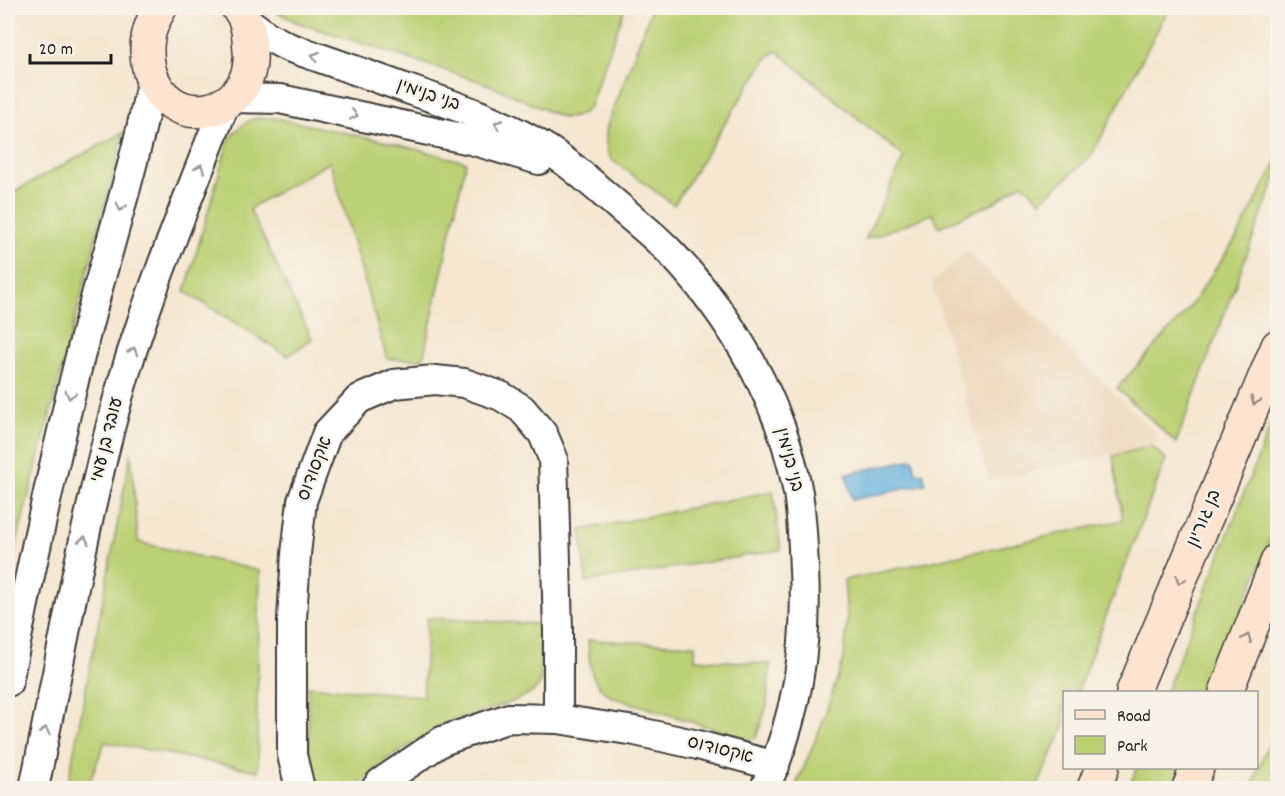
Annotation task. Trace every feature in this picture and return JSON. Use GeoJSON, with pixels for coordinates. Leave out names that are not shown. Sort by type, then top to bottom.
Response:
{"type":"FeatureCollection","features":[{"type":"Feature","properties":{"kind":"main road"},"geometry":{"type":"LineString","coordinates":[[160,8],[152,21],[146,39],[147,58],[152,78],[159,91],[168,100],[182,108],[197,111],[212,111],[230,101],[244,85],[250,65],[250,39],[242,14]]}},
{"type":"Feature","properties":{"kind":"main road","name":"בן גוריון"},"geometry":{"type":"LineString","coordinates":[[1134,691],[1278,346]]}},
{"type":"Feature","properties":{"kind":"main road"},"geometry":{"type":"LineString","coordinates":[[1227,691],[1278,560]]}},
{"type":"Feature","properties":{"kind":"main road"},"geometry":{"type":"LineString","coordinates":[[1094,789],[1102,769]]}},
{"type":"Feature","properties":{"kind":"main road"},"geometry":{"type":"LineString","coordinates":[[1189,789],[1197,769]]}},
{"type":"Feature","properties":{"kind":"street","name":"בני בנימין"},"geometry":{"type":"LineString","coordinates":[[242,14],[267,36],[288,47],[466,110],[542,146],[600,190],[670,252],[706,295],[736,338],[764,388],[782,431],[797,492],[803,542],[806,593],[799,689],[782,748],[770,777]]}},
{"type":"Feature","properties":{"kind":"street"},"geometry":{"type":"LineString","coordinates":[[8,682],[52,467],[84,340],[137,150],[152,78]]}},
{"type":"Feature","properties":{"kind":"street","name":"בני בנימין"},"geometry":{"type":"LineString","coordinates":[[230,101],[280,99],[471,140],[534,158],[600,190]]}},
{"type":"Feature","properties":{"kind":"street","name":"עובד בן עמי"},"geometry":{"type":"LineString","coordinates":[[34,789],[81,555],[119,397],[142,323],[230,101]]}},
{"type":"Feature","properties":{"kind":"street","name":"אקסודוס"},"geometry":{"type":"LineString","coordinates":[[300,789],[292,754],[292,619],[302,501],[327,433],[359,399],[394,384],[435,380],[464,383],[501,396],[522,409],[543,434],[553,458],[558,719]]}},
{"type":"Feature","properties":{"kind":"street","name":"אקסודוס"},"geometry":{"type":"LineString","coordinates":[[376,789],[380,783],[442,741],[509,718],[558,719],[635,731],[719,750],[770,777]]}},
{"type":"Feature","properties":{"kind":"shaded area"},"geometry":{"type":"Polygon","coordinates":[[[967,251],[1155,432],[1157,440],[1152,446],[989,481],[932,283],[967,251]]]}},
{"type":"Feature","properties":{"kind":"green space"},"geometry":{"type":"Polygon","coordinates":[[[270,8],[625,8],[589,108],[577,116],[563,118],[490,85],[296,22],[270,8]]]}},
{"type":"Feature","properties":{"kind":"green space"},"geometry":{"type":"Polygon","coordinates":[[[652,8],[1169,8],[1092,155],[1041,201],[1022,183],[995,202],[939,227],[933,214],[865,240],[904,157],[777,51],[770,55],[749,85],[674,205],[611,159],[606,143],[607,126],[652,8]]]}},
{"type":"Feature","properties":{"kind":"green space"},"geometry":{"type":"Polygon","coordinates":[[[257,118],[275,118],[388,142],[466,162],[423,359],[387,359],[330,162],[250,210],[312,339],[288,356],[185,292],[228,142],[240,127],[257,118]]]}},
{"type":"Feature","properties":{"kind":"green space"},"geometry":{"type":"Polygon","coordinates":[[[124,132],[8,575],[8,195],[124,132]]]}},
{"type":"Feature","properties":{"kind":"green space"},"geometry":{"type":"Polygon","coordinates":[[[1277,161],[1277,174],[1176,443],[1117,388],[1187,311],[1237,237],[1277,161]]]}},
{"type":"Feature","properties":{"kind":"green space"},"geometry":{"type":"Polygon","coordinates":[[[1277,409],[1277,521],[1269,543],[1210,691],[1166,691],[1277,409]]]}},
{"type":"Feature","properties":{"kind":"green space"},"geometry":{"type":"Polygon","coordinates":[[[1152,446],[1166,459],[1077,691],[1063,691],[1063,728],[1037,788],[795,788],[821,726],[844,659],[847,618],[844,580],[1123,520],[1113,456],[1152,446]]]}},
{"type":"Feature","properties":{"kind":"green space"},"geometry":{"type":"Polygon","coordinates":[[[131,452],[138,542],[260,571],[258,771],[105,742],[87,788],[67,788],[131,452]]]}},
{"type":"Feature","properties":{"kind":"green space"},"geometry":{"type":"Polygon","coordinates":[[[773,491],[781,550],[586,582],[581,530],[773,491]]]}},
{"type":"Feature","properties":{"kind":"green space"},"geometry":{"type":"Polygon","coordinates":[[[427,618],[538,624],[540,685],[533,692],[510,703],[451,721],[386,760],[356,788],[314,788],[309,766],[308,686],[423,696],[427,618]]]}},
{"type":"Feature","properties":{"kind":"green space"},"geometry":{"type":"Polygon","coordinates":[[[588,640],[695,645],[695,659],[770,664],[767,705],[756,738],[750,740],[612,697],[594,679],[590,666],[588,640]]]}},
{"type":"Feature","properties":{"kind":"green space"},"geometry":{"type":"Polygon","coordinates":[[[1269,743],[1277,746],[1277,788],[1251,788],[1269,743]]]}},
{"type":"Feature","properties":{"kind":"green space"},"geometry":{"type":"Polygon","coordinates":[[[1137,769],[1180,769],[1172,788],[1128,788],[1137,769]]]}},
{"type":"Feature","properties":{"kind":"water"},"geometry":{"type":"Polygon","coordinates":[[[913,459],[916,473],[923,472],[926,484],[852,500],[846,474],[913,459]]]}}]}
